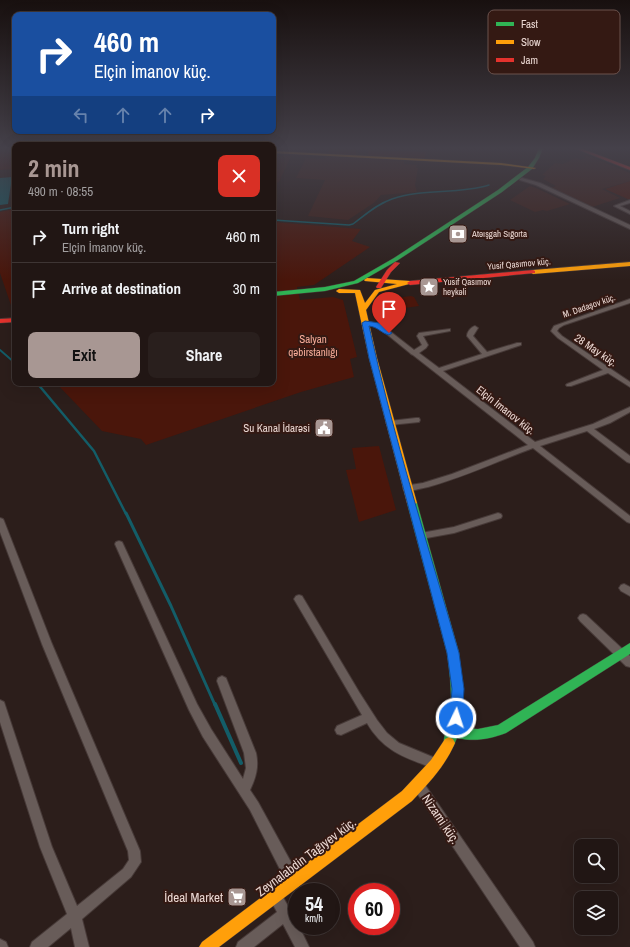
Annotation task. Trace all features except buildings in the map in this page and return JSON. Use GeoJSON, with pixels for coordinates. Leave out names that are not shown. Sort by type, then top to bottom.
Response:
{"type":"FeatureCollection","features":[{"type":"Feature","properties":{"kind":"main road"},"geometry":{"type":"LineString","coordinates":[[357,287],[396,259],[498,192]]}},
{"type":"Feature","properties":{"kind":"main road"},"geometry":{"type":"LineString","coordinates":[[363,310],[392,267],[504,192]]}},
{"type":"Feature","properties":{"kind":"main road","name":"Yusif Qasımov küç."},"geometry":{"type":"LineString","coordinates":[[357,287],[370,293],[380,286],[630,264]]}},
{"type":"Feature","properties":{"kind":"main road"},"geometry":{"type":"LineString","coordinates":[[276,295],[357,287],[367,280],[380,286]]}},
{"type":"Feature","properties":{"kind":"main road","name":"Nizami küç."},"geometry":{"type":"LineString","coordinates":[[357,287],[373,358],[407,488],[453,653],[456,672],[457,705],[453,732],[438,764],[419,786]]}},
{"type":"Feature","properties":{"kind":"main road"},"geometry":{"type":"LineString","coordinates":[[0,320],[12,319]]}},
{"type":"Feature","properties":{"kind":"main road"},"geometry":{"type":"LineString","coordinates":[[453,732],[472,736],[492,734],[502,730],[630,648]]}},
{"type":"Feature","properties":{"kind":"main road","name":"Zeynalabdin Tağıyev küç."},"geometry":{"type":"LineString","coordinates":[[207,947],[275,897],[419,786]]}},
{"type":"Feature","properties":{"kind":"street"},"geometry":{"type":"LineString","coordinates":[[556,192],[630,227]]}},
{"type":"Feature","properties":{"kind":"street"},"geometry":{"type":"LineString","coordinates":[[611,209],[630,201]]}},
{"type":"Feature","properties":{"kind":"street"},"geometry":{"type":"LineString","coordinates":[[618,207],[630,213]]}},
{"type":"Feature","properties":{"kind":"street"},"geometry":{"type":"LineString","coordinates":[[599,213],[605,211]]}},
{"type":"Feature","properties":{"kind":"street","name":"M. Dadaşov küç."},"geometry":{"type":"LineString","coordinates":[[554,329],[562,324],[630,301]]}},
{"type":"Feature","properties":{"kind":"street","name":"Elçin İmanov küç."},"geometry":{"type":"LineString","coordinates":[[365,323],[377,324],[630,520]]}},
{"type":"Feature","properties":{"kind":"street"},"geometry":{"type":"LineString","coordinates":[[475,328],[470,336],[486,355]]}},
{"type":"Feature","properties":{"kind":"street","name":"28 May küç."},"geometry":{"type":"LineString","coordinates":[[554,329],[560,338],[630,385]]}},
{"type":"Feature","properties":{"kind":"street"},"geometry":{"type":"LineString","coordinates":[[413,353],[424,347],[425,344],[420,336],[421,334],[448,330]]}},
{"type":"Feature","properties":{"kind":"street"},"geometry":{"type":"LineString","coordinates":[[437,371],[519,344]]}},
{"type":"Feature","properties":{"kind":"street"},"geometry":{"type":"LineString","coordinates":[[569,385],[608,370]]}},
{"type":"Feature","properties":{"kind":"street"},"geometry":{"type":"LineString","coordinates":[[407,488],[428,485],[534,445],[612,420],[630,409]]}},
{"type":"Feature","properties":{"kind":"street"},"geometry":{"type":"LineString","coordinates":[[390,423],[416,420]]}},
{"type":"Feature","properties":{"kind":"street"},"geometry":{"type":"LineString","coordinates":[[588,428],[630,460]]}},
{"type":"Feature","properties":{"kind":"street"},"geometry":{"type":"LineString","coordinates":[[421,536],[454,530],[498,516]]}},
{"type":"Feature","properties":{"kind":"street"},"geometry":{"type":"LineString","coordinates":[[0,521],[47,644],[134,851],[135,862],[127,873],[37,947]]}},
{"type":"Feature","properties":{"kind":"street"},"geometry":{"type":"LineString","coordinates":[[119,544],[193,707],[207,733],[254,806],[294,882]]}},
{"type":"Feature","properties":{"kind":"street"},"geometry":{"type":"LineString","coordinates":[[299,599],[383,737],[395,747],[438,764]]}},
{"type":"Feature","properties":{"kind":"street"},"geometry":{"type":"LineString","coordinates":[[583,618],[630,664]]}},
{"type":"Feature","properties":{"kind":"street"},"geometry":{"type":"LineString","coordinates":[[222,682],[250,753],[253,772],[244,790]]}},
{"type":"Feature","properties":{"kind":"street"},"geometry":{"type":"LineString","coordinates":[[0,705],[46,847],[75,917],[82,947]]}},
{"type":"Feature","properties":{"kind":"street"},"geometry":{"type":"LineString","coordinates":[[341,730],[369,716]]}},
{"type":"Feature","properties":{"kind":"street","name":"Nizami küç."},"geometry":{"type":"LineString","coordinates":[[419,786],[528,947]]}},
{"type":"Feature","properties":{"kind":"street"},"geometry":{"type":"LineString","coordinates":[[275,897],[297,935],[302,947]]}},
{"type":"Feature","properties":{"kind":"street"},"geometry":{"type":"LineString","coordinates":[[243,947],[285,914]]}},
{"type":"Feature","properties":{"kind":"shaded area"},"geometry":{"type":"Polygon","coordinates":[[[319,192],[415,192],[381,195],[375,202],[348,220],[308,216],[319,192]]]}},
{"type":"Feature","properties":{"kind":"shaded area"},"geometry":{"type":"Polygon","coordinates":[[[521,192],[545,192],[570,204],[547,211],[543,210],[535,212],[510,200],[521,192]]]}},
{"type":"Feature","properties":{"kind":"shaded area"},"geometry":{"type":"Polygon","coordinates":[[[560,192],[608,192],[620,198],[592,207],[560,192]]]}},
{"type":"Feature","properties":{"kind":"green space"},"geometry":{"type":"Polygon","coordinates":[[[612,192],[630,192],[630,200],[612,192]]]}},
{"type":"Feature","properties":{"kind":"green space"},"geometry":{"type":"Polygon","coordinates":[[[12,210],[12,308],[0,273],[0,212],[12,210]]]}},
{"type":"Feature","properties":{"kind":"green space","name":"Salyan qəbirstanlığı"},"geometry":{"type":"Polygon","coordinates":[[[276,222],[361,229],[352,241],[370,247],[314,285],[297,287],[300,300],[333,297],[343,300],[357,357],[350,359],[354,377],[301,392],[146,445],[141,439],[102,431],[59,386],[276,386],[276,222]]]}},
{"type":"Feature","properties":{"kind":"green space"},"geometry":{"type":"Polygon","coordinates":[[[411,296],[414,297],[419,306],[397,309],[389,299],[411,296]]]}},
{"type":"Feature","properties":{"kind":"green space"},"geometry":{"type":"Polygon","coordinates":[[[379,446],[396,510],[359,522],[346,470],[356,469],[352,448],[379,446]]]}},
{"type":"Feature","properties":{"kind":"water"},"geometry":{"type":"Polygon","coordinates":[[[0,192],[10,192],[8,204],[0,205],[0,192]]]}},
{"type":"Feature","properties":{"kind":"waterway"},"geometry":{"type":"LineString","coordinates":[[276,220],[349,225],[353,224],[376,207],[392,199],[416,194],[438,192]]}},
{"type":"Feature","properties":{"kind":"waterway"},"geometry":{"type":"LineString","coordinates":[[0,210],[12,208]]}},
{"type":"Feature","properties":{"kind":"waterway"},"geometry":{"type":"LineString","coordinates":[[0,350],[12,360]]}},
{"type":"Feature","properties":{"kind":"waterway"},"geometry":{"type":"LineString","coordinates":[[40,386],[94,451],[126,514]]}},
{"type":"Feature","properties":{"kind":"waterway"},"geometry":{"type":"LineString","coordinates":[[126,513],[171,606],[215,705]]}},
{"type":"Feature","properties":{"kind":"waterway"},"geometry":{"type":"LineString","coordinates":[[215,704],[241,763]]}},
{"type":"Feature","properties":{"kind":"traffic: fast"},"geometry":{"type":"LineString","coordinates":[[276,294],[325,289],[356,282],[396,259],[498,192]]}},
{"type":"Feature","properties":{"kind":"traffic: fast"},"geometry":{"type":"LineString","coordinates":[[412,503],[453,653],[457,698],[455,721],[449,743]]}},
{"type":"Feature","properties":{"kind":"traffic: fast"},"geometry":{"type":"LineString","coordinates":[[453,732],[478,735],[502,729],[630,648]]}},
{"type":"Feature","properties":{"kind":"traffic: slow"},"geometry":{"type":"LineString","coordinates":[[533,272],[630,264]]}},
{"type":"Feature","properties":{"kind":"traffic: slow"},"geometry":{"type":"LineString","coordinates":[[367,280],[410,283],[377,291]]}},
{"type":"Feature","properties":{"kind":"traffic: slow"},"geometry":{"type":"LineString","coordinates":[[339,291],[358,291],[363,310],[377,291]]}},
{"type":"Feature","properties":{"kind":"traffic: slow"},"geometry":{"type":"LineString","coordinates":[[363,310],[373,358],[412,503]]}},
{"type":"Feature","properties":{"kind":"traffic: slow"},"geometry":{"type":"LineString","coordinates":[[207,947],[407,796],[436,765],[449,743]]}},
{"type":"Feature","properties":{"kind":"traffic: jam"},"geometry":{"type":"LineString","coordinates":[[379,287],[389,271],[397,263]]}},
{"type":"Feature","properties":{"kind":"traffic: jam"},"geometry":{"type":"LineString","coordinates":[[410,283],[533,272]]}},
{"type":"Feature","properties":{"kind":"traffic: jam"},"geometry":{"type":"LineString","coordinates":[[0,321],[12,320]]}},
{"type":"Feature","properties":{"kind":"place","name":"Atəışgah Sığorta"},"geometry":{"type":"Point","coordinates":[458,234]}},
{"type":"Feature","properties":{"kind":"place","name":"Yusif Qasımov heykəli"},"geometry":{"type":"Point","coordinates":[429,287]}},
{"type":"Feature","properties":{"kind":"place","name":"Su Kanal İdarəsi"},"geometry":{"type":"Point","coordinates":[324,428]}},
{"type":"Feature","properties":{"kind":"place","name":"İdeal Market"},"geometry":{"type":"Point","coordinates":[237,897]}},
{"type":"Feature","properties":{"kind":"route"},"geometry":{"type":"LineString","coordinates":[[389,333],[377,324],[365,323],[392,432],[453,653],[458,689],[456,718]]}}]}
